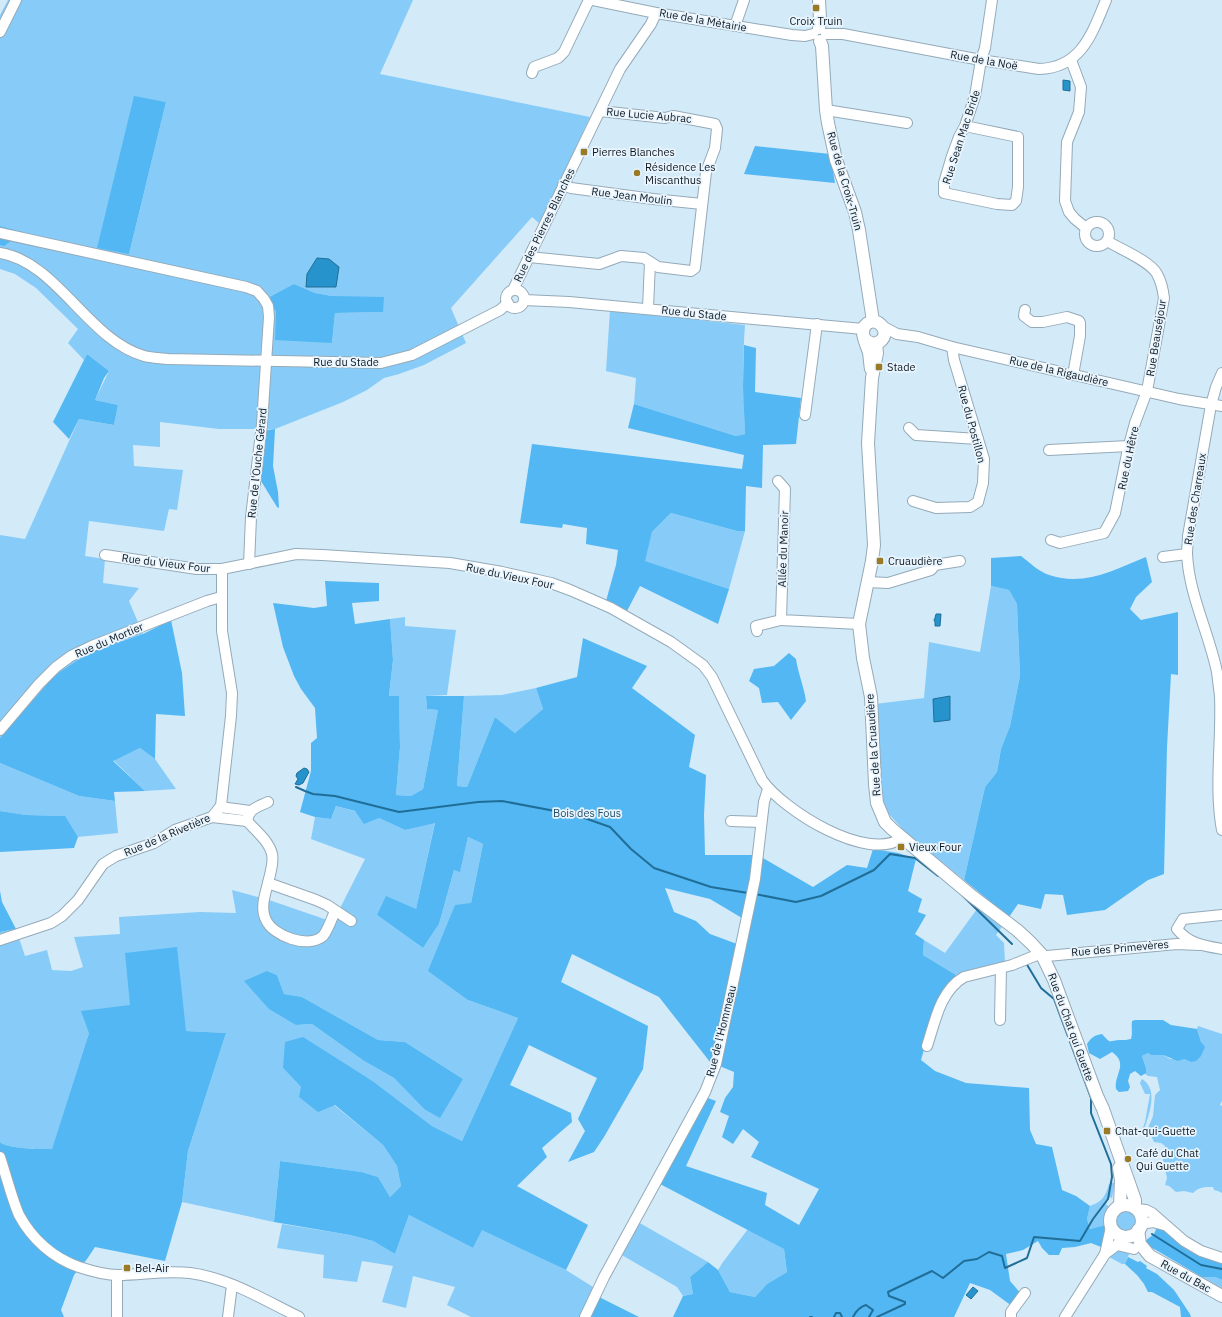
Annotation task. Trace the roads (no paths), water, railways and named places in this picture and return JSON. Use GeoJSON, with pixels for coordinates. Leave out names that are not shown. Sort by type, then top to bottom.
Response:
{"type":"FeatureCollection","features":[{"type":"Feature","properties":{"kind":"main road","name":"Rue de la Croix-Truin"},"geometry":{"type":"LineString","coordinates":[[819,0],[826,110],[836,160],[855,212],[859,230],[874,332]]}},
{"type":"Feature","properties":{"kind":"main road","name":"Rue de la Cruaudière"},"geometry":{"type":"LineString","coordinates":[[874,332],[878,354],[872,378],[868,443],[874,545],[859,624],[862,652],[872,696],[877,803],[885,822],[902,838],[1017,930],[1042,955]]}},
{"type":"Feature","properties":{"kind":"main road","name":"Rue du Chat qui Guette"},"geometry":{"type":"LineString","coordinates":[[1042,955],[1054,980],[1098,1100],[1120,1171],[1120,1206]]}},
{"type":"Feature","properties":{"kind":"main road","name":"Rue du Chat qui Guette"},"geometry":{"type":"LineString","coordinates":[[1098,1100],[1103,1109],[1135,1200],[1136,1208]]}},
{"type":"Feature","properties":{"kind":"main road"},"geometry":{"type":"LineString","coordinates":[[1140,1227],[1135,1234],[1122,1240],[1111,1227],[1110,1217],[1112,1212],[1124,1204],[1136,1208],[1140,1214],[1140,1227],[1140,1244],[1150,1256]]}},
{"type":"Feature","properties":{"kind":"main road","name":"Rue du Bac"},"geometry":{"type":"LineString","coordinates":[[1122,1240],[1127,1242],[1143,1255],[1150,1256],[1222,1296]]}},
{"type":"Feature","properties":{"kind":"street"},"geometry":{"type":"LineString","coordinates":[[0,32],[16,0]]}},
{"type":"Feature","properties":{"kind":"street"},"geometry":{"type":"LineString","coordinates":[[532,73],[534,66],[558,58],[564,52],[589,0]]}},
{"type":"Feature","properties":{"kind":"street","name":"Rue de la Métairie"},"geometry":{"type":"LineString","coordinates":[[593,0],[792,35],[805,36],[820,34]]}},
{"type":"Feature","properties":{"kind":"street"},"geometry":{"type":"LineString","coordinates":[[735,26],[744,0]]}},
{"type":"Feature","properties":{"kind":"street","name":"Rue Sean Mac Bride"},"geometry":{"type":"LineString","coordinates":[[965,126],[1018,137],[1018,187],[1016,201],[1012,204],[997,204],[944,193],[944,183],[952,156],[965,126],[975,96],[981,60],[985,48],[992,0]]}},
{"type":"Feature","properties":{"kind":"street","name":"Rue de la Noë"},"geometry":{"type":"LineString","coordinates":[[820,34],[843,34],[981,60],[1038,69],[1052,67],[1071,60],[1081,51],[1095,28],[1106,0]]}},
{"type":"Feature","properties":{"kind":"street","name":"Rue des Pierres Blanches"},"geometry":{"type":"LineString","coordinates":[[513,290],[620,69],[652,24],[656,12]]}},
{"type":"Feature","properties":{"kind":"street"},"geometry":{"type":"LineString","coordinates":[[1071,60],[1081,87],[1080,112],[1067,142],[1065,201],[1069,212],[1086,228]]}},
{"type":"Feature","properties":{"kind":"street","name":"Rue Lucie Aubrac"},"geometry":{"type":"LineString","coordinates":[[529,257],[599,264],[621,256],[644,258],[658,267],[691,271],[695,268],[706,172],[715,148],[717,129],[715,124],[673,116],[665,118],[600,110]]}},
{"type":"Feature","properties":{"kind":"street"},"geometry":{"type":"LineString","coordinates":[[826,110],[907,123]]}},
{"type":"Feature","properties":{"kind":"street","name":"Rue Jean Moulin"},"geometry":{"type":"LineString","coordinates":[[563,185],[571,188],[702,204]]}},
{"type":"Feature","properties":{"kind":"street"},"geometry":{"type":"LineString","coordinates":[[1096,222],[1104,224],[1109,234],[1107,241],[1100,246],[1092,246],[1084,236],[1086,228],[1096,222]]}},
{"type":"Feature","properties":{"kind":"street","name":"Rue de l'Ouche Gérard"},"geometry":{"type":"LineString","coordinates":[[0,233],[246,287],[257,291],[264,299],[268,306],[269,317],[267,362],[249,564]]}},
{"type":"Feature","properties":{"kind":"street","name":"Rue Beauséjour"},"geometry":{"type":"LineString","coordinates":[[1107,241],[1150,266],[1157,274],[1162,286],[1164,298],[1147,391]]}},
{"type":"Feature","properties":{"kind":"street","name":"Rue du Stade"},"geometry":{"type":"LineString","coordinates":[[0,253],[33,266],[104,334],[126,348],[144,356],[168,359],[381,363],[399,359],[424,349],[500,310],[508,303]]}},
{"type":"Feature","properties":{"kind":"street"},"geometry":{"type":"LineString","coordinates":[[648,308],[650,262]]}},
{"type":"Feature","properties":{"kind":"street"},"geometry":{"type":"LineString","coordinates":[[513,290],[516,290],[521,292],[524,300],[522,305],[517,308],[512,307],[508,303],[507,296],[513,290]]}},
{"type":"Feature","properties":{"kind":"street","name":"Rue du Stade"},"geometry":{"type":"LineString","coordinates":[[524,300],[648,308],[818,324],[874,332]]}},
{"type":"Feature","properties":{"kind":"street"},"geometry":{"type":"LineString","coordinates":[[1025,310],[1024,316],[1032,322],[1042,322],[1067,317],[1079,321],[1080,336],[1073,374]]}},
{"type":"Feature","properties":{"kind":"street"},"geometry":{"type":"LineString","coordinates":[[805,415],[818,324]]}},
{"type":"Feature","properties":{"kind":"street","name":"Rue de la Rigaudière"},"geometry":{"type":"LineString","coordinates":[[874,332],[918,337],[952,347],[1211,405],[1222,406]]}},
{"type":"Feature","properties":{"kind":"street","name":"Rue du Postillon"},"geometry":{"type":"LineString","coordinates":[[913,501],[936,508],[970,507],[978,502],[984,483],[984,459],[954,360],[952,347]]}},
{"type":"Feature","properties":{"kind":"street","name":"Rue des Charreaux"},"geometry":{"type":"LineString","coordinates":[[1222,373],[1211,405],[1188,536],[1187,554],[1194,590],[1217,672],[1220,699],[1221,742],[1219,815],[1222,830]]}},
{"type":"Feature","properties":{"kind":"street","name":"Rue du Hêtre"},"geometry":{"type":"LineString","coordinates":[[1051,540],[1060,543],[1104,533],[1116,513],[1129,446],[1135,423],[1147,391]]}},
{"type":"Feature","properties":{"kind":"street"},"geometry":{"type":"LineString","coordinates":[[909,428],[916,435],[978,439]]}},
{"type":"Feature","properties":{"kind":"street"},"geometry":{"type":"LineString","coordinates":[[1049,450],[1129,446]]}},
{"type":"Feature","properties":{"kind":"street","name":"Allée du Manoir"},"geometry":{"type":"LineString","coordinates":[[778,481],[785,489],[782,620]]}},
{"type":"Feature","properties":{"kind":"street","name":"Rue du Vieux Four"},"geometry":{"type":"LineString","coordinates":[[105,555],[197,569],[222,569],[296,554],[450,563],[544,581],[570,590],[611,608],[671,642],[703,665],[712,677],[762,780],[768,789],[794,811],[826,830],[850,839],[875,845],[889,844],[902,838]]}},
{"type":"Feature","properties":{"kind":"street"},"geometry":{"type":"LineString","coordinates":[[1163,557],[1187,554]]}},
{"type":"Feature","properties":{"kind":"street"},"geometry":{"type":"LineString","coordinates":[[868,582],[888,583],[931,570],[935,565],[960,561]]}},
{"type":"Feature","properties":{"kind":"street","name":"Rue de la Rivetière"},"geometry":{"type":"LineString","coordinates":[[0,940],[50,923],[62,916],[78,900],[103,864],[116,856],[154,843],[175,830],[212,816],[220,807],[231,716],[232,693],[222,631],[222,569]]}},
{"type":"Feature","properties":{"kind":"street","name":"Rue du Mortier"},"geometry":{"type":"LineString","coordinates":[[0,730],[39,684],[56,667],[71,656],[92,646],[207,601],[222,597]]}},
{"type":"Feature","properties":{"kind":"street"},"geometry":{"type":"LineString","coordinates":[[757,631],[756,626],[782,620],[859,624]]}},
{"type":"Feature","properties":{"kind":"street","name":"Rue de l'Hommeau"},"geometry":{"type":"LineString","coordinates":[[584,1317],[604,1277],[705,1092],[716,1064],[755,879],[764,802],[768,789]]}},
{"type":"Feature","properties":{"kind":"street"},"geometry":{"type":"LineString","coordinates":[[212,816],[249,816],[268,802]]}},
{"type":"Feature","properties":{"kind":"street"},"geometry":{"type":"LineString","coordinates":[[220,807],[249,816],[268,845],[272,854],[272,862],[263,902],[266,920],[272,928],[293,939],[310,942],[324,935],[335,911]]}},
{"type":"Feature","properties":{"kind":"street"},"geometry":{"type":"LineString","coordinates":[[731,821],[762,822]]}},
{"type":"Feature","properties":{"kind":"street"},"geometry":{"type":"LineString","coordinates":[[268,883],[316,900],[327,905],[350,920]]}},
{"type":"Feature","properties":{"kind":"street"},"geometry":{"type":"LineString","coordinates":[[1199,946],[1181,934],[1177,929],[1183,919],[1222,915]]}},
{"type":"Feature","properties":{"kind":"street","name":"Rue des Primevères"},"geometry":{"type":"LineString","coordinates":[[927,1046],[938,1012],[946,994],[964,977],[1001,968],[1037,955],[1047,956],[1177,944],[1222,949]]}},
{"type":"Feature","properties":{"kind":"street"},"geometry":{"type":"LineString","coordinates":[[1000,1020],[1001,968]]}},
{"type":"Feature","properties":{"kind":"street"},"geometry":{"type":"LineString","coordinates":[[0,1157],[19,1214],[30,1231],[46,1250],[70,1263],[94,1272],[117,1276],[157,1272],[183,1272],[207,1276],[232,1285],[299,1317]]}},
{"type":"Feature","properties":{"kind":"street"},"geometry":{"type":"LineString","coordinates":[[1136,1208],[1152,1213],[1184,1240],[1202,1251],[1222,1258]]}},
{"type":"Feature","properties":{"kind":"street"},"geometry":{"type":"LineString","coordinates":[[1140,1227],[1153,1222],[1168,1227]]}},
{"type":"Feature","properties":{"kind":"street"},"geometry":{"type":"LineString","coordinates":[[1105,1254],[1111,1227]]}},
{"type":"Feature","properties":{"kind":"street"},"geometry":{"type":"LineString","coordinates":[[1065,1317],[1105,1254],[1122,1240]]}},
{"type":"Feature","properties":{"kind":"street"},"geometry":{"type":"LineString","coordinates":[[117,1276],[117,1317]]}},
{"type":"Feature","properties":{"kind":"street"},"geometry":{"type":"LineString","coordinates":[[228,1317],[232,1285]]}},
{"type":"Feature","properties":{"kind":"street"},"geometry":{"type":"LineString","coordinates":[[1011,1317],[1011,1312],[1025,1293]]}},
{"type":"Feature","properties":{"kind":"waterway"},"geometry":{"type":"LineString","coordinates":[[296,787],[313,794],[335,796],[399,812],[478,802],[502,801],[576,815],[610,827],[631,849],[654,868],[711,887],[748,893]]}},
{"type":"Feature","properties":{"kind":"waterway"},"geometry":{"type":"LineString","coordinates":[[755,894],[796,902],[821,896],[874,870],[890,854],[915,858],[938,876]]}},
{"type":"Feature","properties":{"kind":"waterway"},"geometry":{"type":"LineString","coordinates":[[963,896],[1012,944]]}},
{"type":"Feature","properties":{"kind":"waterway"},"geometry":{"type":"LineString","coordinates":[[877,1317],[905,1304],[905,1302],[889,1296],[888,1292],[932,1271],[943,1278],[964,1261],[977,1259],[989,1252],[1002,1256],[1005,1268],[1027,1258],[1034,1237],[1080,1241],[1093,1219],[1108,1199],[1112,1177],[1111,1164],[1091,1113],[1091,1098],[1054,999],[1041,988],[1026,963]]}},
{"type":"Feature","properties":{"kind":"waterway"},"geometry":{"type":"LineString","coordinates":[[1152,1234],[1201,1265],[1222,1269]]}},
{"type":"Feature","properties":{"kind":"waterway"},"geometry":{"type":"LineString","coordinates":[[853,1317],[861,1307],[866,1305],[873,1310],[869,1317]]}},
{"type":"Feature","properties":{"kind":"waterway"},"geometry":{"type":"LineString","coordinates":[[834,1317],[836,1313],[840,1313],[842,1317]]}},
{"type":"Feature","properties":{"kind":"place","name":"Croix Truin"},"geometry":{"type":"Point","coordinates":[816,8]}},
{"type":"Feature","properties":{"kind":"place","name":"Pierres Blanches"},"geometry":{"type":"Point","coordinates":[584,152]}},
{"type":"Feature","properties":{"kind":"place","name":"Résidence Les Miscanthus"},"geometry":{"type":"Point","coordinates":[637,173]}},
{"type":"Feature","properties":{"kind":"place","name":"Stade"},"geometry":{"type":"Point","coordinates":[879,367]}},
{"type":"Feature","properties":{"kind":"place","name":"Cruaudière"},"geometry":{"type":"Point","coordinates":[880,561]}},
{"type":"Feature","properties":{"kind":"place","name":"Vieux Four"},"geometry":{"type":"Point","coordinates":[901,847]}},
{"type":"Feature","properties":{"kind":"place","name":"Chat-qui-Guette"},"geometry":{"type":"Point","coordinates":[1107,1131]}},
{"type":"Feature","properties":{"kind":"place","name":"Café du Chat Qui Guette"},"geometry":{"type":"Point","coordinates":[1128,1159]}},
{"type":"Feature","properties":{"kind":"place","name":"Bel-Air"},"geometry":{"type":"Point","coordinates":[127,1268]}},
{"type":"Feature","properties":{"kind":"park label","name":"Bois des Fous"},"geometry":{"type":"Point","coordinates":[587,813]}}]}
